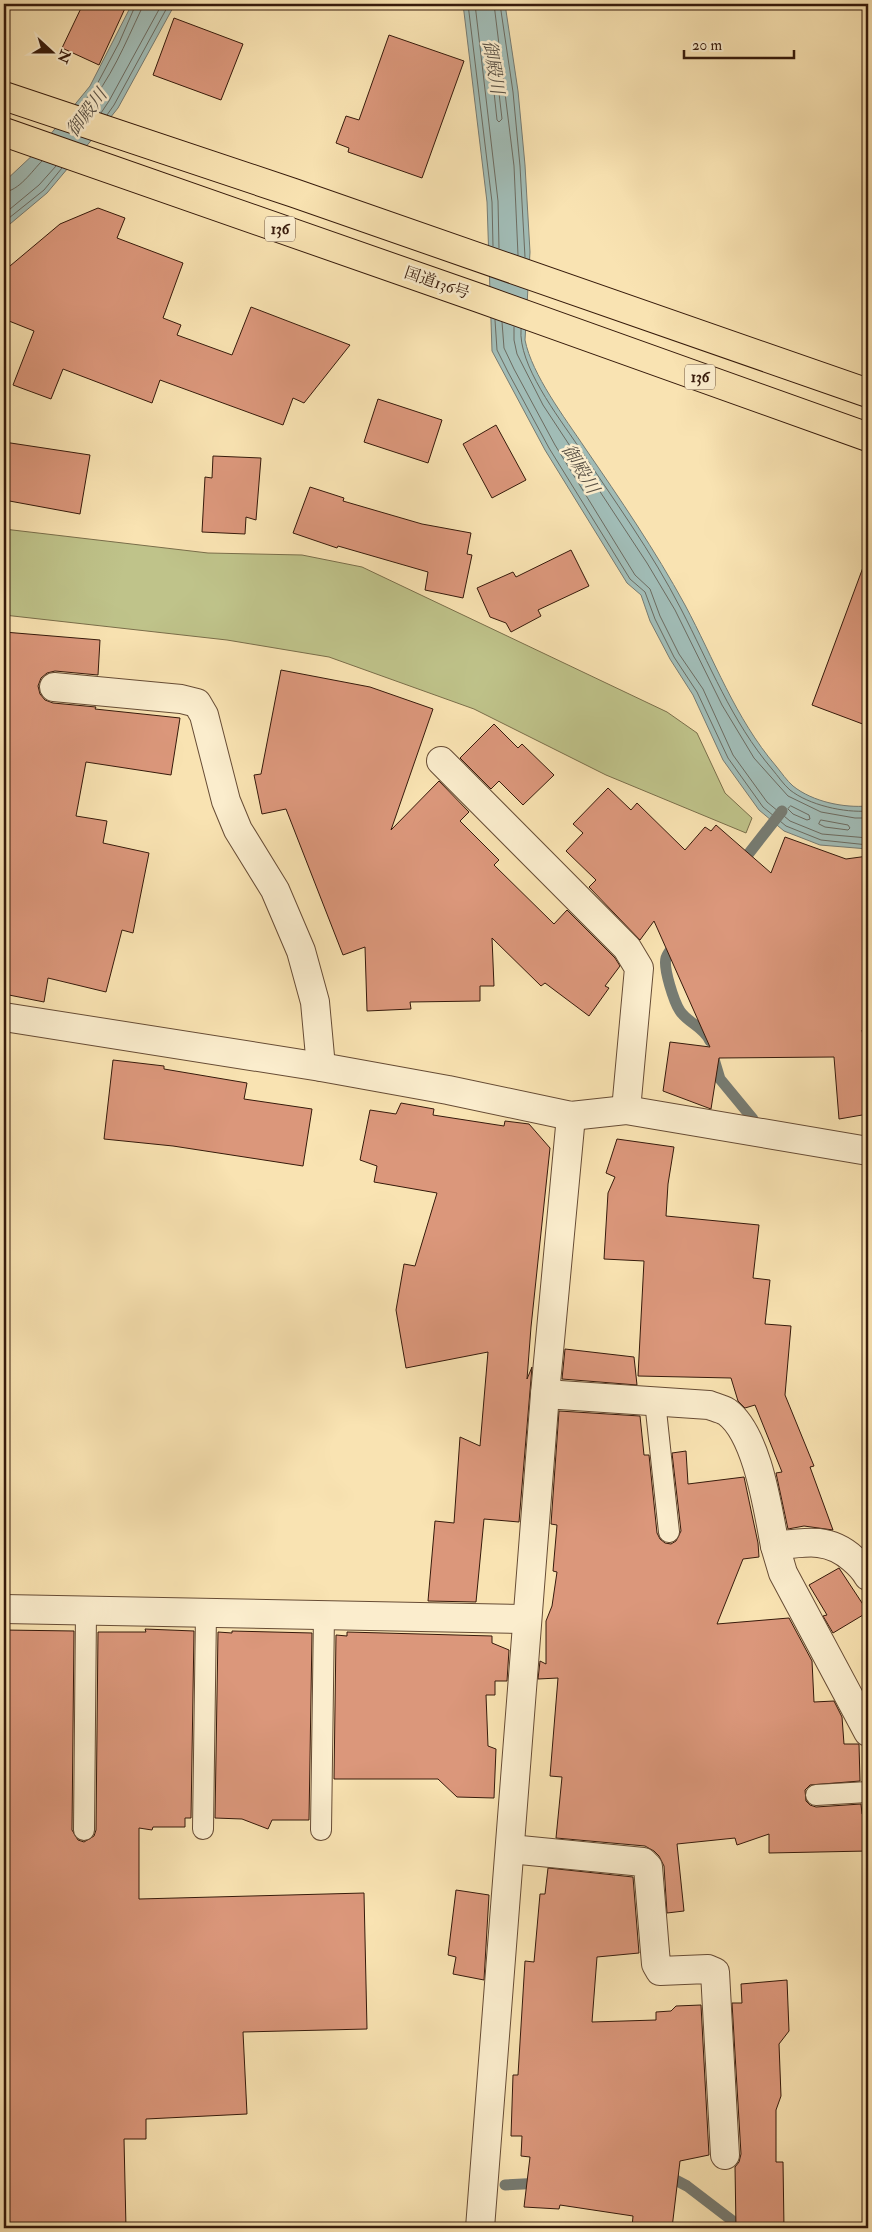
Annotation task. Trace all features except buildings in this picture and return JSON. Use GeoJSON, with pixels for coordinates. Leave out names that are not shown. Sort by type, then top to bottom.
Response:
{"type":"FeatureCollection","features":[{"type":"Feature","properties":{"kind":"highway","name":"136"},"geometry":{"type":"LineString","coordinates":[[4,96],[541,278],[868,393]]}},
{"type":"Feature","properties":{"kind":"highway","name":"国道136号"},"geometry":{"type":"LineString","coordinates":[[4,132],[479,298],[868,438]]}},
{"type":"Feature","properties":{"kind":"street"},"geometry":{"type":"LineString","coordinates":[[54,688],[181,699],[196,703],[204,715],[226,801],[238,830],[275,890],[301,951],[315,1002],[321,1067]]}},
{"type":"Feature","properties":{"kind":"street"},"geometry":{"type":"LineString","coordinates":[[441,761],[626,948],[639,968],[626,1110]]}},
{"type":"Feature","properties":{"kind":"street"},"geometry":{"type":"LineString","coordinates":[[4,1017],[321,1067],[448,1090],[571,1116],[626,1110],[868,1151]]}},
{"type":"Feature","properties":{"kind":"street"},"geometry":{"type":"LineString","coordinates":[[480,2228],[545,1394],[571,1116]]}},
{"type":"Feature","properties":{"kind":"street"},"geometry":{"type":"LineString","coordinates":[[545,1394],[709,1405],[727,1412],[754,1452],[783,1573],[868,1732]]}},
{"type":"Feature","properties":{"kind":"street"},"geometry":{"type":"LineString","coordinates":[[775,1546],[803,1542],[823,1543],[841,1549],[865,1570],[868,1576]]}},
{"type":"Feature","properties":{"kind":"street"},"geometry":{"type":"LineString","coordinates":[[4,1609],[527,1619]]}},
{"type":"Feature","properties":{"kind":"street"},"geometry":{"type":"LineString","coordinates":[[510,1849],[643,1862],[648,1867],[656,1964],[660,1971],[708,1968],[715,1972],[724,2155]]}},
{"type":"Feature","properties":{"kind":"lane"},"geometry":{"type":"LineString","coordinates":[[655,1401],[669,1532]]}},
{"type":"Feature","properties":{"kind":"lane"},"geometry":{"type":"LineString","coordinates":[[84,1830],[86,1611]]}},
{"type":"Feature","properties":{"kind":"lane"},"geometry":{"type":"LineString","coordinates":[[203,1829],[206,1613]]}},
{"type":"Feature","properties":{"kind":"lane"},"geometry":{"type":"LineString","coordinates":[[321,1830],[324,1615]]}},
{"type":"Feature","properties":{"kind":"lane"},"geometry":{"type":"LineString","coordinates":[[816,1795],[868,1792]]}},
{"type":"Feature","properties":{"kind":"green space"},"geometry":{"type":"Polygon","coordinates":[[[4,529],[208,553],[302,555],[362,567],[667,712],[697,733],[725,793],[752,818],[746,833],[606,775],[474,709],[329,657],[227,640],[4,615],[4,529]]]}},
{"type":"Feature","properties":{"kind":"water","name":"御殿川"},"geometry":{"type":"Polygon","coordinates":[[[132,4],[175,4],[118,108],[47,193],[4,229],[4,182],[36,152],[90,86],[132,4]]]}},
{"type":"Feature","properties":{"kind":"water","name":"御殿川"},"geometry":{"type":"Polygon","coordinates":[[[463,4],[505,4],[518,91],[525,165],[530,252],[525,340],[542,382],[662,564],[696,625],[726,688],[762,748],[789,782],[801,792],[829,803],[868,806],[868,849],[820,845],[784,831],[759,810],[723,760],[693,695],[670,659],[650,621],[641,595],[627,583],[545,450],[492,351],[487,202],[463,4]]]}},
{"type":"Feature","properties":{"kind":"waterway"},"geometry":{"type":"LineString","coordinates":[[739,866],[782,811]]}},
{"type":"Feature","properties":{"kind":"waterway"},"geometry":{"type":"LineString","coordinates":[[677,942],[668,954],[665,963],[672,993],[683,1015],[704,1032],[710,1041]]}},
{"type":"Feature","properties":{"kind":"waterway"},"geometry":{"type":"LineString","coordinates":[[714,1059],[720,1079],[753,1119]]}},
{"type":"Feature","properties":{"kind":"waterway"},"geometry":{"type":"LineString","coordinates":[[664,2174],[687,2186],[742,2228]]}},
{"type":"Feature","properties":{"kind":"waterway"},"geometry":{"type":"LineString","coordinates":[[505,2185],[542,2183]]}}]}
